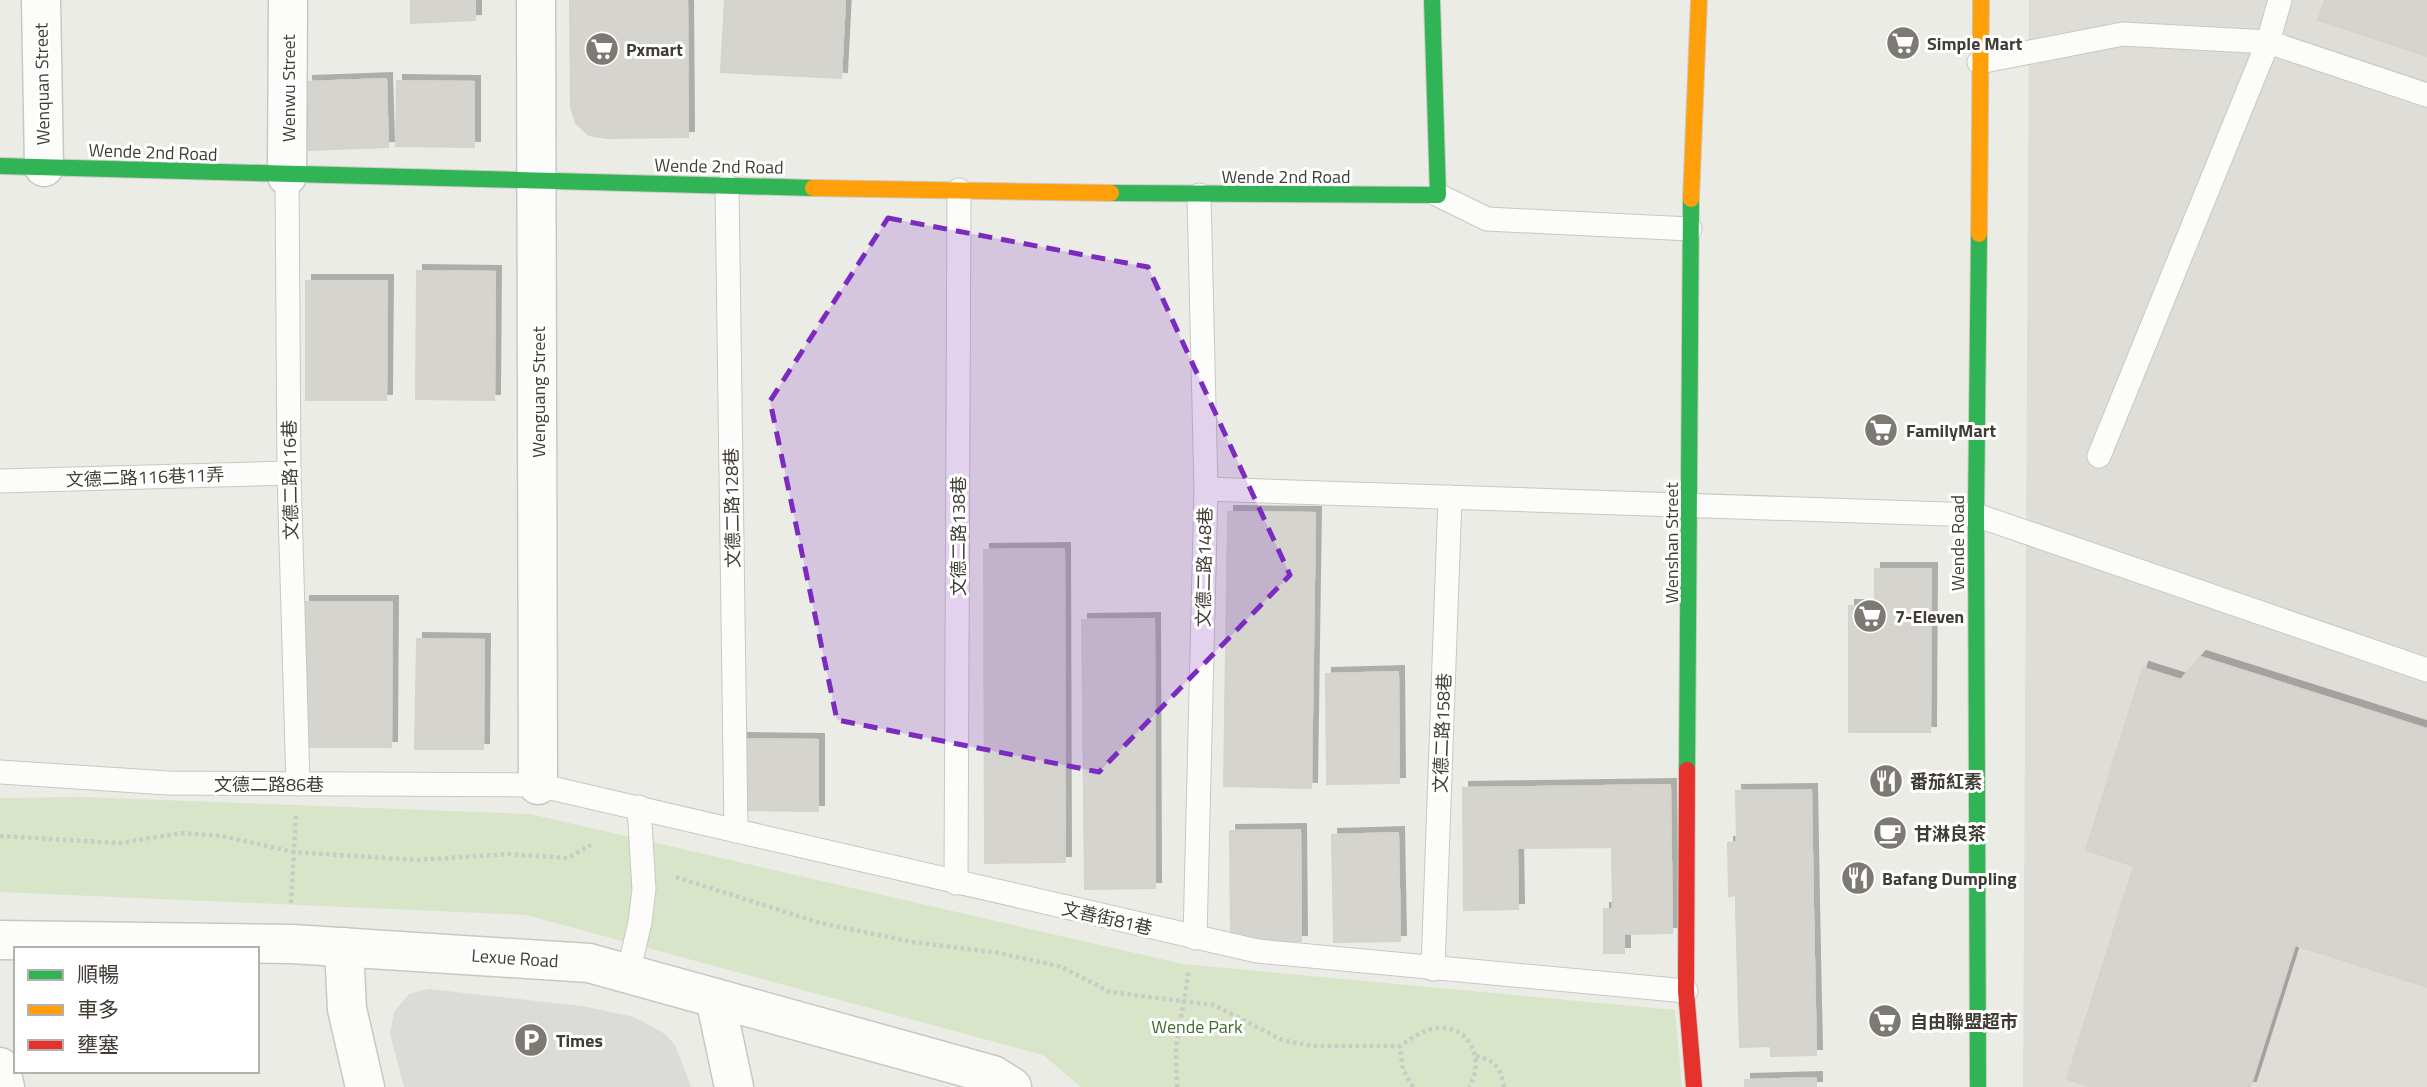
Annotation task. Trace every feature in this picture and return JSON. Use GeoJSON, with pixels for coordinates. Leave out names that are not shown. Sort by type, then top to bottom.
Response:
{"type":"FeatureCollection","features":[{"type":"Feature","properties":{"kind":"street","name":"Wenquan Street"},"geometry":{"type":"LineString","coordinates":[[41,0],[44,167]]}},
{"type":"Feature","properties":{"kind":"street","name":"Wenwu Street"},"geometry":{"type":"LineString","coordinates":[[287,176],[288,0]]}},
{"type":"Feature","properties":{"kind":"street","name":"Wenguang Street"},"geometry":{"type":"LineString","coordinates":[[536,0],[538,785]]}},
{"type":"Feature","properties":{"kind":"street"},"geometry":{"type":"LineString","coordinates":[[1432,0],[1438,195]]}},
{"type":"Feature","properties":{"kind":"street","name":"Wenshan Street"},"geometry":{"type":"LineString","coordinates":[[1694,1087],[1686,991],[1690,229],[1699,0]]}},
{"type":"Feature","properties":{"kind":"street","name":"Wende Road"},"geometry":{"type":"LineString","coordinates":[[1978,1087],[1976,515],[1981,0]]}},
{"type":"Feature","properties":{"kind":"street","name":"Wende 2nd Road"},"geometry":{"type":"LineString","coordinates":[[0,166],[287,176],[727,186],[1199,195],[1438,195]]}},
{"type":"Feature","properties":{"kind":"street","name":"Lexue Road"},"geometry":{"type":"LineString","coordinates":[[0,940],[344,947],[589,964],[993,1075],[1012,1087]]}},
{"type":"Feature","properties":{"kind":"street"},"geometry":{"type":"LineString","coordinates":[[344,947],[347,1009],[365,1087]]}},
{"type":"Feature","properties":{"kind":"street"},"geometry":{"type":"LineString","coordinates":[[715,998],[734,1087]]}},
{"type":"Feature","properties":{"kind":"street"},"geometry":{"type":"LineString","coordinates":[[0,1067],[5,1087]]}},
{"type":"Feature","properties":{"kind":"lane"},"geometry":{"type":"LineString","coordinates":[[2099,456],[2268,42],[2280,0]]}},
{"type":"Feature","properties":{"kind":"lane"},"geometry":{"type":"LineString","coordinates":[[1979,62],[2123,34],[2268,42],[2427,95]]}},
{"type":"Feature","properties":{"kind":"lane","name":"文德二路116巷"},"geometry":{"type":"LineString","coordinates":[[287,176],[289,472],[297,794]]}},
{"type":"Feature","properties":{"kind":"lane","name":"文德二路128巷"},"geometry":{"type":"LineString","coordinates":[[727,186],[736,831]]}},
{"type":"Feature","properties":{"kind":"lane","name":"文德二路138巷"},"geometry":{"type":"LineString","coordinates":[[956,883],[959,190]]}},
{"type":"Feature","properties":{"kind":"lane","name":"文德二路148巷"},"geometry":{"type":"LineString","coordinates":[[1195,938],[1206,489],[1199,195]]}},
{"type":"Feature","properties":{"kind":"lane"},"geometry":{"type":"LineString","coordinates":[[1438,195],[1487,219],[1690,229]]}},
{"type":"Feature","properties":{"kind":"lane","name":"文德二路116巷11弄"},"geometry":{"type":"LineString","coordinates":[[0,481],[289,472]]}},
{"type":"Feature","properties":{"kind":"lane"},"geometry":{"type":"LineString","coordinates":[[1206,489],[1976,515],[2427,670]]}},
{"type":"Feature","properties":{"kind":"lane","name":"文德二路158巷"},"geometry":{"type":"LineString","coordinates":[[1433,969],[1450,497]]}},
{"type":"Feature","properties":{"kind":"lane","name":"文德二路86巷"},"geometry":{"type":"LineString","coordinates":[[0,772],[297,794],[538,785]]}},
{"type":"Feature","properties":{"kind":"lane","name":"文善街81巷"},"geometry":{"type":"LineString","coordinates":[[538,785],[1256,951],[1686,991]]}},
{"type":"Feature","properties":{"kind":"lane"},"geometry":{"type":"LineString","coordinates":[[628,974],[638,934],[644,889],[639,807]]}},
{"type":"Feature","properties":{"kind":"path"},"geometry":{"type":"LineString","coordinates":[[291,911],[297,794]]}},
{"type":"Feature","properties":{"kind":"path"},"geometry":{"type":"LineString","coordinates":[[0,836],[119,843],[182,833],[222,836],[294,852],[352,853],[417,860],[508,854],[550,859],[568,858],[592,845]]}},
{"type":"Feature","properties":{"kind":"path"},"geometry":{"type":"LineString","coordinates":[[676,877],[820,923],[913,942],[999,953],[1062,967],[1110,992],[1214,1005],[1282,1040],[1312,1046],[1400,1046],[1419,1034],[1441,1028],[1464,1036],[1476,1056],[1477,1069],[1469,1087]]}},
{"type":"Feature","properties":{"kind":"path"},"geometry":{"type":"LineString","coordinates":[[1177,1087],[1176,1047],[1195,938]]}},
{"type":"Feature","properties":{"kind":"path"},"geometry":{"type":"LineString","coordinates":[[1400,1046],[1404,1070],[1413,1087]]}},
{"type":"Feature","properties":{"kind":"path"},"geometry":{"type":"LineString","coordinates":[[1476,1056],[1494,1062],[1502,1072],[1504,1087]]}},
{"type":"Feature","properties":{"kind":"highlighted area"},"geometry":{"type":"Polygon","coordinates":[[[888,218],[1148,267],[1290,575],[1099,772],[837,720],[770,401],[888,218]]]}},
{"type":"Feature","properties":{"kind":"shaded area"},"geometry":{"type":"Polygon","coordinates":[[[2029,0],[2427,0],[2427,1087],[2023,1087],[2029,0]]]}},
{"type":"Feature","properties":{"kind":"shaded area","name":"Times"},"geometry":{"type":"Polygon","coordinates":[[[429,989],[582,1006],[634,1017],[665,1034],[675,1045],[691,1087],[404,1087],[390,1034],[394,1012],[409,994],[429,989]]]}},
{"type":"Feature","properties":{"kind":"green space","name":"Wende Park"},"geometry":{"type":"Polygon","coordinates":[[[82,797],[530,814],[1183,964],[1675,1010],[1682,1087],[1081,1087],[1043,1055],[526,915],[0,892],[0,798],[82,797]]]}},
{"type":"Feature","properties":{"kind":"building"},"geometry":{"type":"Polygon","coordinates":[[[411,0],[475,0],[475,20],[411,23],[411,0]]]}},
{"type":"Feature","properties":{"kind":"building"},"geometry":{"type":"Polygon","coordinates":[[[570,0],[687,0],[688,137],[607,138],[589,135],[576,123],[571,107],[570,0]]]}},
{"type":"Feature","properties":{"kind":"building"},"geometry":{"type":"Polygon","coordinates":[[[725,0],[845,0],[841,78],[721,72],[725,0]]]}},
{"type":"Feature","properties":{"kind":"building"},"geometry":{"type":"Polygon","coordinates":[[[2325,0],[2427,0],[2427,56],[2318,20],[2325,0]]]}},
{"type":"Feature","properties":{"kind":"building"},"geometry":{"type":"Polygon","coordinates":[[[386,79],[388,147],[309,150],[307,82],[386,79]]]}},
{"type":"Feature","properties":{"kind":"building"},"geometry":{"type":"Polygon","coordinates":[[[397,81],[474,82],[474,147],[396,146],[397,81]]]}},
{"type":"Feature","properties":{"kind":"building"},"geometry":{"type":"Polygon","coordinates":[[[417,271],[495,272],[494,400],[416,399],[417,271]]]}},
{"type":"Feature","properties":{"kind":"building"},"geometry":{"type":"Polygon","coordinates":[[[306,281],[387,281],[386,400],[306,400],[306,281]]]}},
{"type":"Feature","properties":{"kind":"building"},"geometry":{"type":"Polygon","coordinates":[[[1228,512],[1315,513],[1311,788],[1224,786],[1228,512]]]}},
{"type":"Feature","properties":{"kind":"building"},"geometry":{"type":"Polygon","coordinates":[[[1064,549],[1065,862],[985,863],[984,550],[1064,549]]]}},
{"type":"Feature","properties":{"kind":"building"},"geometry":{"type":"Polygon","coordinates":[[[1875,569],[1931,569],[1930,732],[1849,732],[1849,606],[1875,606],[1875,569]]]}},
{"type":"Feature","properties":{"kind":"building"},"geometry":{"type":"Polygon","coordinates":[[[304,602],[392,602],[391,747],[303,747],[304,602]]]}},
{"type":"Feature","properties":{"kind":"building"},"geometry":{"type":"Polygon","coordinates":[[[1154,619],[1155,888],[1085,889],[1082,620],[1154,619]]]}},
{"type":"Feature","properties":{"kind":"building"},"geometry":{"type":"Polygon","coordinates":[[[417,639],[484,640],[483,749],[415,749],[417,639]]]}},
{"type":"Feature","properties":{"kind":"building"},"geometry":{"type":"Polygon","coordinates":[[[2200,657],[2427,729],[2427,987],[2295,945],[2250,1087],[2093,1087],[2067,1079],[2134,866],[2086,850],[2143,668],[2181,680],[2200,657]]]}},
{"type":"Feature","properties":{"kind":"building"},"geometry":{"type":"Polygon","coordinates":[[[1398,672],[1399,783],[1327,784],[1326,674],[1398,672]]]}},
{"type":"Feature","properties":{"kind":"building"},"geometry":{"type":"Polygon","coordinates":[[[741,739],[818,740],[818,811],[739,810],[741,739]]]}},
{"type":"Feature","properties":{"kind":"building"},"geometry":{"type":"Polygon","coordinates":[[[1670,785],[1672,933],[1624,934],[1624,953],[1604,953],[1604,909],[1613,909],[1612,847],[1517,848],[1518,909],[1464,910],[1463,788],[1670,785]]]}},
{"type":"Feature","properties":{"kind":"building"},"geometry":{"type":"Polygon","coordinates":[[[1811,790],[1813,907],[1736,909],[1736,895],[1729,896],[1728,843],[1737,842],[1736,791],[1811,790]]]}},
{"type":"Feature","properties":{"kind":"building"},"geometry":{"type":"Polygon","coordinates":[[[1300,830],[1301,941],[1231,941],[1230,831],[1300,830]]]}},
{"type":"Feature","properties":{"kind":"building"},"geometry":{"type":"Polygon","coordinates":[[[1398,833],[1400,941],[1334,942],[1332,835],[1398,833]]]}},
{"type":"Feature","properties":{"kind":"building"},"geometry":{"type":"Polygon","coordinates":[[[1813,907],[1816,1055],[1771,1056],[1771,1046],[1740,1047],[1736,909],[1813,907]]]}},
{"type":"Feature","properties":{"kind":"building"},"geometry":{"type":"Polygon","coordinates":[[[1816,1078],[1816,1087],[1745,1087],[1745,1080],[1816,1078]]]}},
{"type":"Feature","properties":{"kind":"traffic: fast"},"geometry":{"type":"LineString","coordinates":[[1111,193],[1438,195],[1432,0]]}},
{"type":"Feature","properties":{"kind":"traffic: fast"},"geometry":{"type":"LineString","coordinates":[[0,166],[813,188]]}},
{"type":"Feature","properties":{"kind":"traffic: fast"},"geometry":{"type":"LineString","coordinates":[[1687,770],[1691,199]]}},
{"type":"Feature","properties":{"kind":"traffic: fast"},"geometry":{"type":"LineString","coordinates":[[1978,1087],[1976,515],[1979,234]]}},
{"type":"Feature","properties":{"kind":"traffic: slow"},"geometry":{"type":"LineString","coordinates":[[1691,199],[1699,0]]}},
{"type":"Feature","properties":{"kind":"traffic: slow"},"geometry":{"type":"LineString","coordinates":[[1979,234],[1981,0]]}},
{"type":"Feature","properties":{"kind":"traffic: slow"},"geometry":{"type":"LineString","coordinates":[[813,188],[1111,193]]}},
{"type":"Feature","properties":{"kind":"traffic: jam"},"geometry":{"type":"LineString","coordinates":[[1687,770],[1686,991],[1694,1087]]}},
{"type":"Feature","properties":{"kind":"place","name":"Simple Mart"},"geometry":{"type":"Point","coordinates":[1903,43]}},
{"type":"Feature","properties":{"kind":"place","name":"Pxmart"},"geometry":{"type":"Point","coordinates":[602,49]}},
{"type":"Feature","properties":{"kind":"place","name":"FamilyMart"},"geometry":{"type":"Point","coordinates":[1881,430]}},
{"type":"Feature","properties":{"kind":"place","name":"7-Eleven"},"geometry":{"type":"Point","coordinates":[1870,616]}},
{"type":"Feature","properties":{"kind":"place","name":"番茄紅素"},"geometry":{"type":"Point","coordinates":[1886,781]}},
{"type":"Feature","properties":{"kind":"place","name":"甘淋良茶"},"geometry":{"type":"Point","coordinates":[1890,833]}},
{"type":"Feature","properties":{"kind":"place","name":"Bafang Dumpling"},"geometry":{"type":"Point","coordinates":[1858,878]}},
{"type":"Feature","properties":{"kind":"place","name":"自由聯盟超市"},"geometry":{"type":"Point","coordinates":[1885,1021]}},
{"type":"Feature","properties":{"kind":"place","name":"Times"},"geometry":{"type":"Point","coordinates":[531,1040]}}]}
